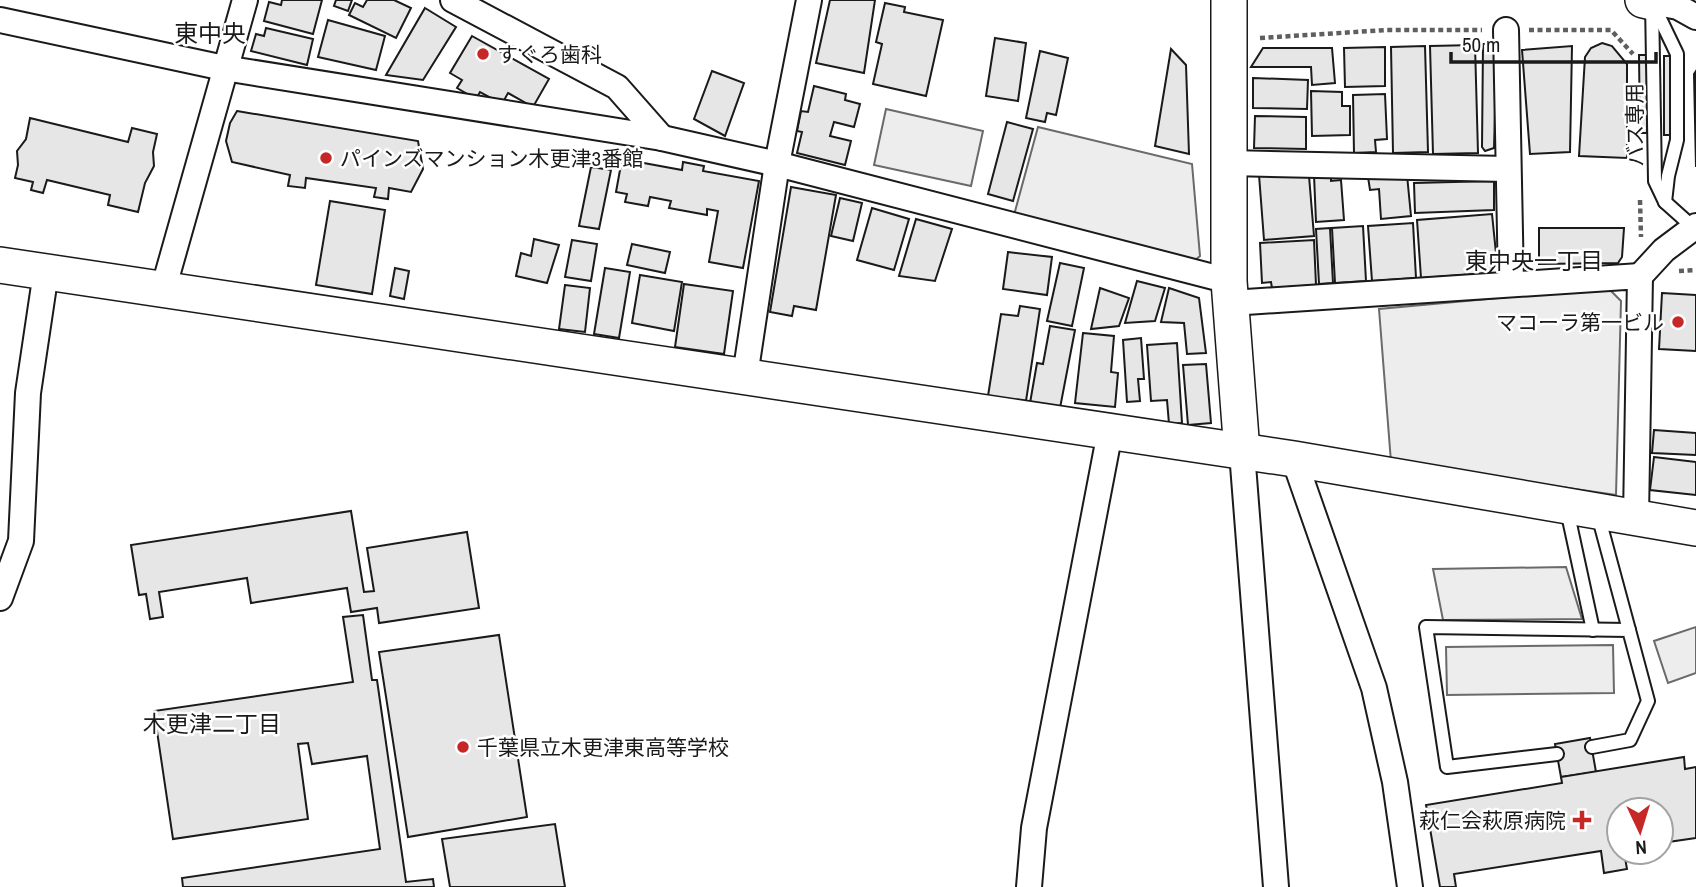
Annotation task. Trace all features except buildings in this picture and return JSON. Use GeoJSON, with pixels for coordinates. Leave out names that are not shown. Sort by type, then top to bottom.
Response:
{"type":"FeatureCollection","features":[{"type":"Feature","properties":{"kind":"street"},"geometry":{"type":"LineString","coordinates":[[163,290],[245,0]]}},
{"type":"Feature","properties":{"kind":"street"},"geometry":{"type":"LineString","coordinates":[[453,0],[617,87],[662,138]]}},
{"type":"Feature","properties":{"kind":"street"},"geometry":{"type":"LineString","coordinates":[[745,376],[776,164],[808,0]]}},
{"type":"Feature","properties":{"kind":"street"},"geometry":{"type":"LineString","coordinates":[[1229,0],[1230,292],[1276,887]]}},
{"type":"Feature","properties":{"kind":"street"},"geometry":{"type":"LineString","coordinates":[[1647,1],[1678,7],[1696,17]]}},
{"type":"Feature","properties":{"kind":"street"},"geometry":{"type":"LineString","coordinates":[[0,20],[224,68],[662,138],[776,164],[1230,292],[1511,284],[1640,276]]}},
{"type":"Feature","properties":{"kind":"street"},"geometry":{"type":"LineString","coordinates":[[1506,30],[1511,284]]}},
{"type":"Feature","properties":{"kind":"street"},"geometry":{"type":"LineString","coordinates":[[1229,163],[1507,169]]}},
{"type":"Feature","properties":{"kind":"street"},"geometry":{"type":"LineString","coordinates":[[1636,518],[1640,276],[1664,250],[1694,226]]}},
{"type":"Feature","properties":{"kind":"street"},"geometry":{"type":"LineString","coordinates":[[0,265],[1294,459],[1696,528]]}},
{"type":"Feature","properties":{"kind":"street"},"geometry":{"type":"LineString","coordinates":[[0,598],[46,272]]}},
{"type":"Feature","properties":{"kind":"street"},"geometry":{"type":"LineString","coordinates":[[1029,887],[1034,828],[1110,432]]}},
{"type":"Feature","properties":{"kind":"street"},"geometry":{"type":"LineString","coordinates":[[1294,459],[1374,688],[1395,782],[1410,887]]}},
{"type":"Feature","properties":{"kind":"lane"},"geometry":{"type":"LineString","coordinates":[[1647,1],[1696,29]]}},
{"type":"Feature","properties":{"kind":"lane","name":"バス専用"},"geometry":{"type":"LineString","coordinates":[[1647,1],[1655,181],[1665,202]]}},
{"type":"Feature","properties":{"kind":"lane","name":"バス専用"},"geometry":{"type":"LineString","coordinates":[[1647,1],[1677,54],[1677,140],[1665,202]]}},
{"type":"Feature","properties":{"kind":"lane"},"geometry":{"type":"LineString","coordinates":[[1665,202],[1694,226]]}},
{"type":"Feature","properties":{"kind":"lane"},"geometry":{"type":"LineString","coordinates":[[1581,509],[1592,630]]}},
{"type":"Feature","properties":{"kind":"lane"},"geometry":{"type":"LineString","coordinates":[[1581,509],[1629,630],[1648,701],[1630,740],[1592,747]]}},
{"type":"Feature","properties":{"kind":"lane"},"geometry":{"type":"LineString","coordinates":[[1557,754],[1447,767],[1426,627],[1629,630]]}},
{"type":"Feature","properties":{"kind":"shaded area"},"geometry":{"type":"Polygon","coordinates":[[[886,109],[983,131],[971,186],[874,165],[886,109]]]}},
{"type":"Feature","properties":{"kind":"shaded area"},"geometry":{"type":"Polygon","coordinates":[[[1038,127],[1192,164],[1200,256],[1194,261],[1014,215],[1038,127]]]}},
{"type":"Feature","properties":{"kind":"shaded area"},"geometry":{"type":"Polygon","coordinates":[[[1608,288],[1621,301],[1616,495],[1391,462],[1379,309],[1608,288]]]}},
{"type":"Feature","properties":{"kind":"shaded area"},"geometry":{"type":"Polygon","coordinates":[[[1566,567],[1582,619],[1443,620],[1433,569],[1566,567]]]}},
{"type":"Feature","properties":{"kind":"shaded area"},"geometry":{"type":"Polygon","coordinates":[[[1696,627],[1696,673],[1668,683],[1654,641],[1696,627]]]}},
{"type":"Feature","properties":{"kind":"shaded area"},"geometry":{"type":"Polygon","coordinates":[[[1613,645],[1614,693],[1447,695],[1446,647],[1613,645]]]}},
{"type":"Feature","properties":{"kind":"place","name":"すぐろ歯科"},"geometry":{"type":"Point","coordinates":[483,54]}},
{"type":"Feature","properties":{"kind":"place","name":"パインズマンション木更津3番館"},"geometry":{"type":"Point","coordinates":[326,158]}},
{"type":"Feature","properties":{"kind":"place","name":"マコーラ第一ビル"},"geometry":{"type":"Point","coordinates":[1678,322]}},
{"type":"Feature","properties":{"kind":"place","name":"千葉県立木更津東高等学校"},"geometry":{"type":"Point","coordinates":[463,747]}},
{"type":"Feature","properties":{"kind":"place","name":"萩仁会萩原病院"},"geometry":{"type":"Point","coordinates":[1582,820]}},
{"type":"Feature","properties":{"kind":"district","name":"東中央"},"geometry":{"type":"Point","coordinates":[210,33]}},
{"type":"Feature","properties":{"kind":"district","name":"東中央一丁目"},"geometry":{"type":"Point","coordinates":[1534,260]}},
{"type":"Feature","properties":{"kind":"district","name":"木更津二丁目"},"geometry":{"type":"Point","coordinates":[212,723]}}]}
